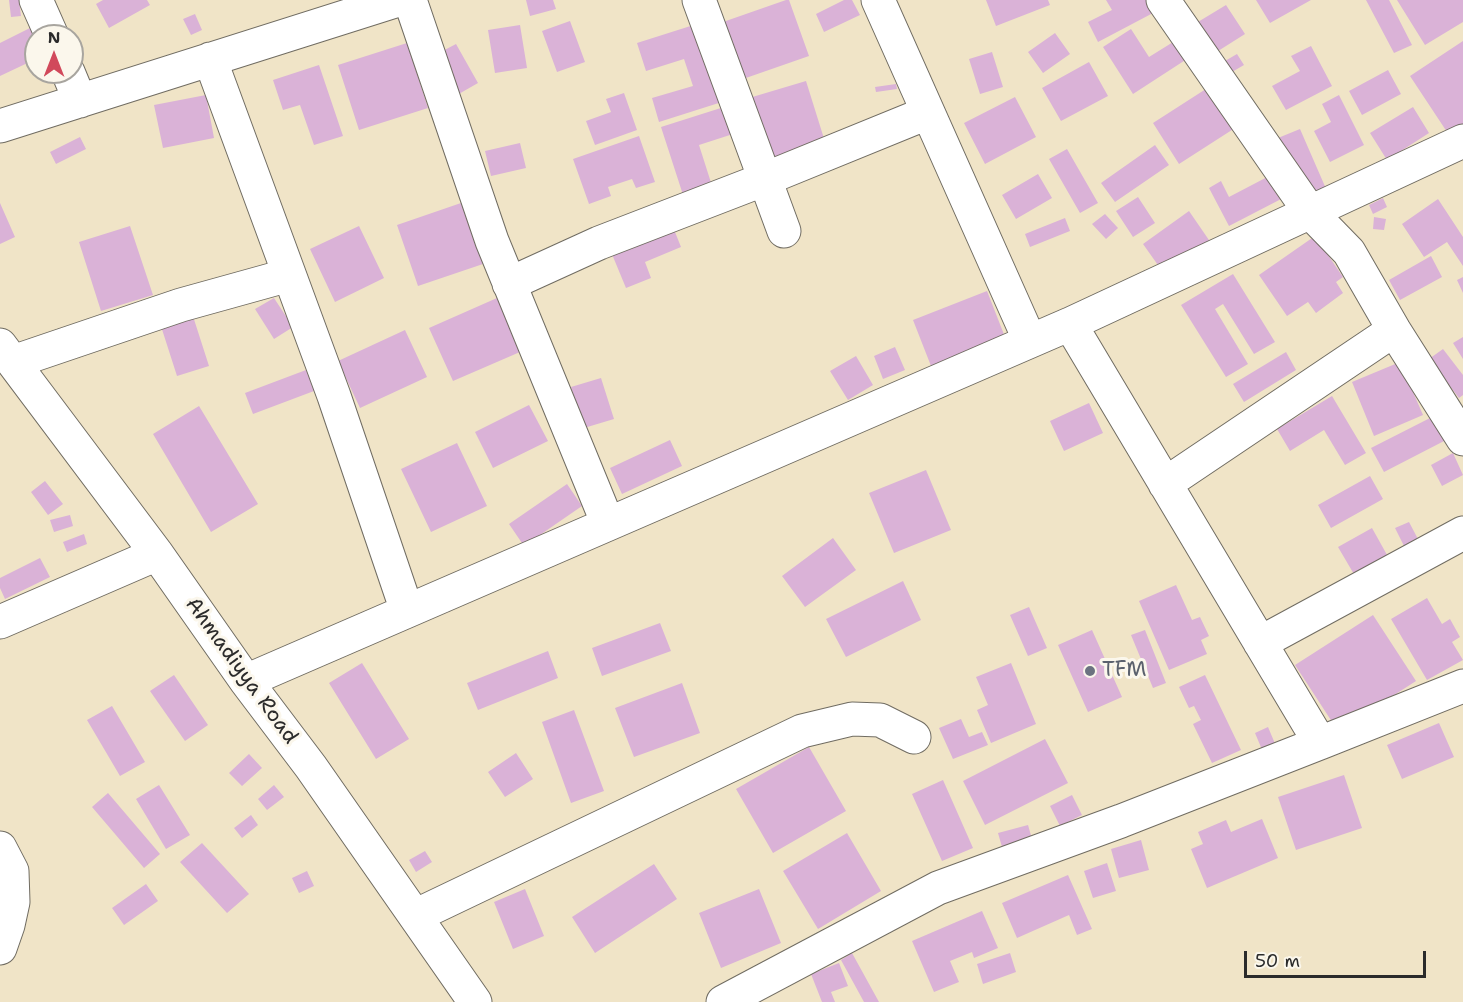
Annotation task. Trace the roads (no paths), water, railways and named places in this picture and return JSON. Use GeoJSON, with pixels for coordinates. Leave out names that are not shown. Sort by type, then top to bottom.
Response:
{"type":"FeatureCollection","features":[{"type":"Feature","properties":{"kind":"street"},"geometry":{"type":"LineString","coordinates":[[36,0],[47,24]]}},
{"type":"Feature","properties":{"kind":"street"},"geometry":{"type":"LineString","coordinates":[[0,126],[74,86],[210,59],[398,0]]}},
{"type":"Feature","properties":{"kind":"street"},"geometry":{"type":"LineString","coordinates":[[410,0],[492,241],[608,524]]}},
{"type":"Feature","properties":{"kind":"street"},"geometry":{"type":"LineString","coordinates":[[699,0],[784,231]]}},
{"type":"Feature","properties":{"kind":"street"},"geometry":{"type":"LineString","coordinates":[[878,0],[1030,341]]}},
{"type":"Feature","properties":{"kind":"street"},"geometry":{"type":"LineString","coordinates":[[1163,0],[1310,212],[1349,252],[1394,330],[1463,439]]}},
{"type":"Feature","properties":{"kind":"street"},"geometry":{"type":"LineString","coordinates":[[210,59],[334,396],[407,611]]}},
{"type":"Feature","properties":{"kind":"street"},"geometry":{"type":"LineString","coordinates":[[509,284],[599,243],[927,113]]}},
{"type":"Feature","properties":{"kind":"street"},"geometry":{"type":"LineString","coordinates":[[246,681],[1070,324],[1463,141]]}},
{"type":"Feature","properties":{"kind":"street"},"geometry":{"type":"LineString","coordinates":[[7,353],[289,275]]}},
{"type":"Feature","properties":{"kind":"street"},"geometry":{"type":"LineString","coordinates":[[1070,324],[1320,743]]}},
{"type":"Feature","properties":{"kind":"street"},"geometry":{"type":"LineString","coordinates":[[1165,484],[1394,330]]}},
{"type":"Feature","properties":{"kind":"street","name":"Ahmadiyya Road"},"geometry":{"type":"LineString","coordinates":[[7,353],[158,555],[246,681],[311,767],[475,1002]]}},
{"type":"Feature","properties":{"kind":"street"},"geometry":{"type":"LineString","coordinates":[[1260,643],[1463,533]]}},
{"type":"Feature","properties":{"kind":"street"},"geometry":{"type":"LineString","coordinates":[[0,622],[158,555]]}},
{"type":"Feature","properties":{"kind":"street"},"geometry":{"type":"LineString","coordinates":[[723,1002],[938,888],[1121,821],[1463,686]]}},
{"type":"Feature","properties":{"kind":"street"},"geometry":{"type":"LineString","coordinates":[[415,916],[802,731],[852,719],[880,720],[914,737]]}},
{"type":"Feature","properties":{"kind":"street"},"geometry":{"type":"LineString","coordinates":[[0,848],[12,871],[13,902],[0,948]]}},
{"type":"Feature","properties":{"kind":"place","name":"TFM"},"geometry":{"type":"Point","coordinates":[1090,671]}}]}
